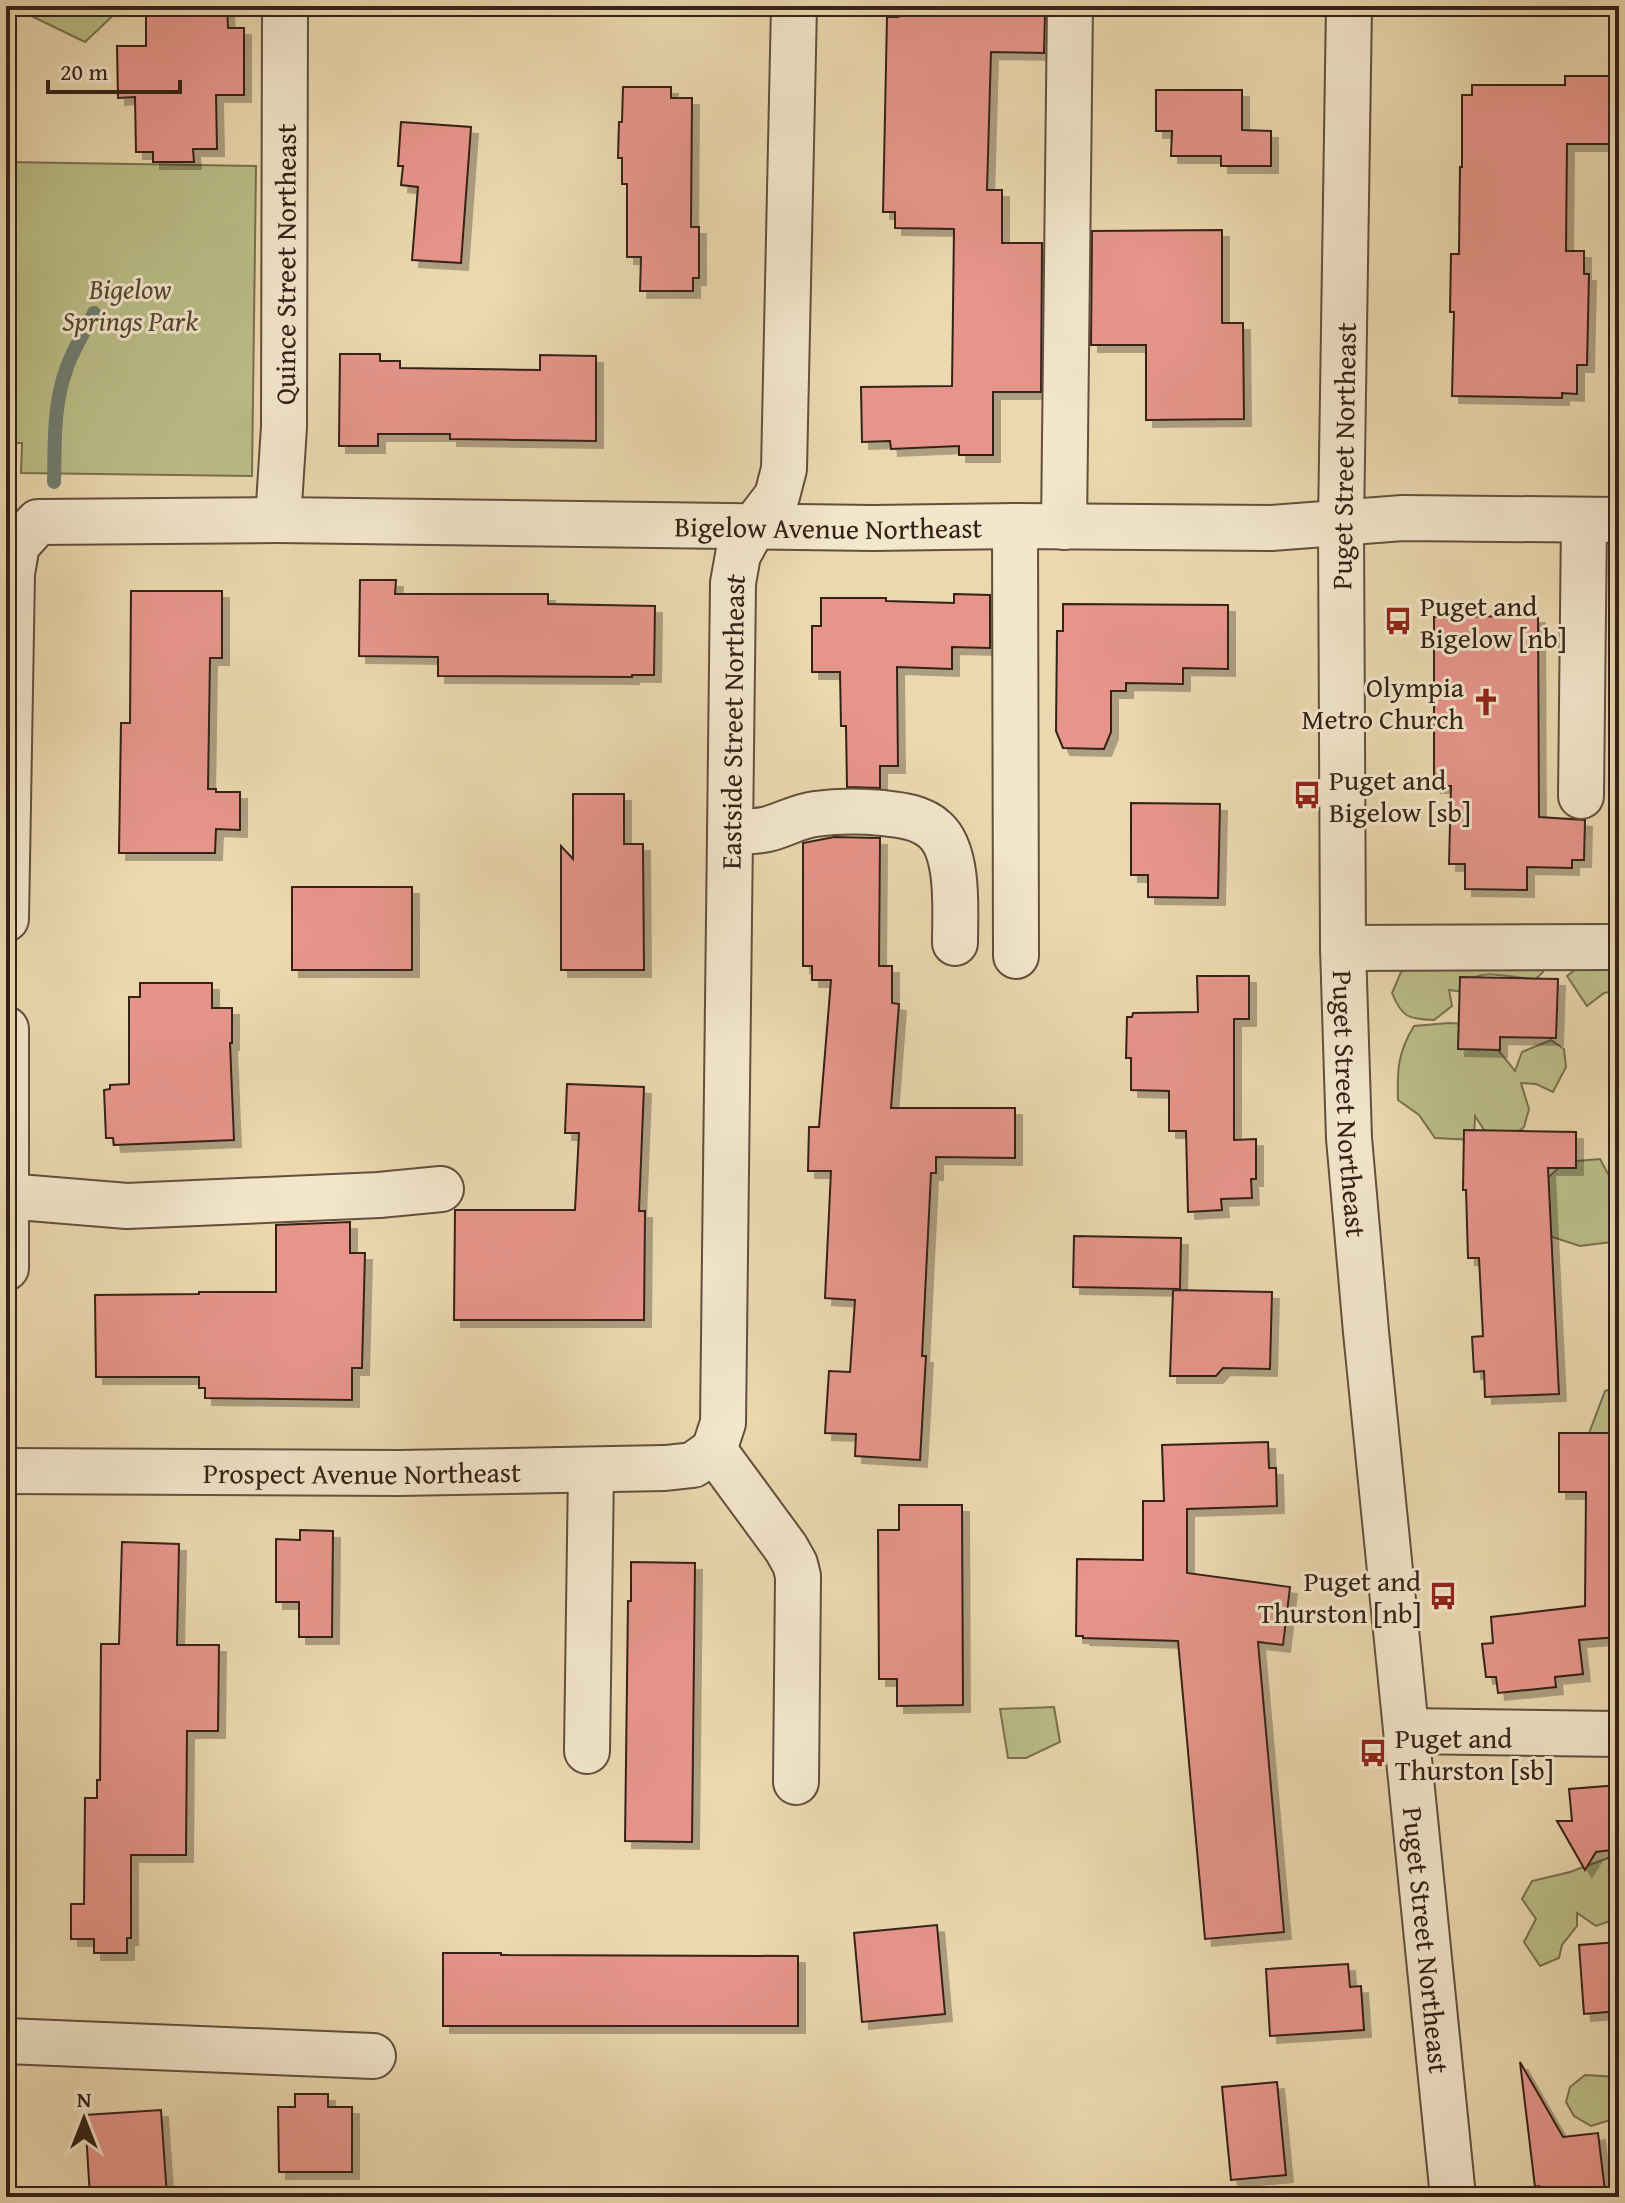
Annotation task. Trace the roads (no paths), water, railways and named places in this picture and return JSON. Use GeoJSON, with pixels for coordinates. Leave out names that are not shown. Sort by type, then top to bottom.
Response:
{"type":"FeatureCollection","features":[{"type":"Feature","properties":{"kind":"street","name":"Quince Street Northeast"},"geometry":{"type":"LineString","coordinates":[[278,520],[284,427],[285,6]]}},
{"type":"Feature","properties":{"kind":"street","name":"Eastside Street Northeast"},"geometry":{"type":"LineString","coordinates":[[714,1450],[723,1423],[733,583],[738,555],[754,526],[777,496],[784,469],[794,6]]}},
{"type":"Feature","properties":{"kind":"street"},"geometry":{"type":"LineString","coordinates":[[1064,527],[1070,6]]}},
{"type":"Feature","properties":{"kind":"street","name":"Puget Street Northeast"},"geometry":{"type":"LineString","coordinates":[[1349,6],[1341,523],[1343,948],[1349,1138],[1453,2197]]}},
{"type":"Feature","properties":{"kind":"street","name":"Bigelow Avenue Northeast"},"geometry":{"type":"LineString","coordinates":[[6,919],[12,573],[17,545],[38,522],[278,520],[1271,528],[1403,518],[1601,520]]}},
{"type":"Feature","properties":{"kind":"street"},"geometry":{"type":"LineString","coordinates":[[1581,796],[1601,520]]}},
{"type":"Feature","properties":{"kind":"street"},"geometry":{"type":"LineString","coordinates":[[1015,526],[1016,956]]}},
{"type":"Feature","properties":{"kind":"street"},"geometry":{"type":"LineString","coordinates":[[730,832],[764,830],[812,814],[871,812],[916,818],[934,828],[941,836],[951,861],[956,889],[955,943]]}},
{"type":"Feature","properties":{"kind":"street"},"geometry":{"type":"LineString","coordinates":[[1343,948],[1619,947]]}},
{"type":"Feature","properties":{"kind":"street"},"geometry":{"type":"LineString","coordinates":[[6,1029],[6,1268]]}},
{"type":"Feature","properties":{"kind":"street"},"geometry":{"type":"LineString","coordinates":[[7,1196],[127,1206],[379,1195],[441,1189]]}},
{"type":"Feature","properties":{"kind":"street"},"geometry":{"type":"LineString","coordinates":[[714,1450],[786,1548],[798,1576],[796,1782]]}},
{"type":"Feature","properties":{"kind":"street","name":"Prospect Avenue Northeast"},"geometry":{"type":"LineString","coordinates":[[6,1471],[399,1473],[665,1468],[693,1465],[714,1450]]}},
{"type":"Feature","properties":{"kind":"street"},"geometry":{"type":"LineString","coordinates":[[587,1751],[591,1470]]}},
{"type":"Feature","properties":{"kind":"street"},"geometry":{"type":"LineString","coordinates":[[1407,1731],[1619,1734]]}},
{"type":"Feature","properties":{"kind":"street"},"geometry":{"type":"LineString","coordinates":[[6,2041],[373,2056]]}},
{"type":"Feature","properties":{"kind":"waterway"},"geometry":{"type":"LineString","coordinates":[[54,482],[56,425],[62,384],[94,313]]}},
{"type":"Feature","properties":{"kind":"place","name":"Puget and Bigelow [nb]"},"geometry":{"type":"Point","coordinates":[1398,621]}},
{"type":"Feature","properties":{"kind":"place","name":"Olympia Metro Church"},"geometry":{"type":"Point","coordinates":[1486,702]}},
{"type":"Feature","properties":{"kind":"place","name":"Puget and Bigelow [sb]"},"geometry":{"type":"Point","coordinates":[1307,795]}},
{"type":"Feature","properties":{"kind":"place","name":"Puget and Thurston [nb]"},"geometry":{"type":"Point","coordinates":[1443,1596]}},
{"type":"Feature","properties":{"kind":"place","name":"Puget and Thurston [sb]"},"geometry":{"type":"Point","coordinates":[1373,1753]}},
{"type":"Feature","properties":{"kind":"park label","name":"Bigelow Springs Park"},"geometry":{"type":"Point","coordinates":[130,304]}}]}
